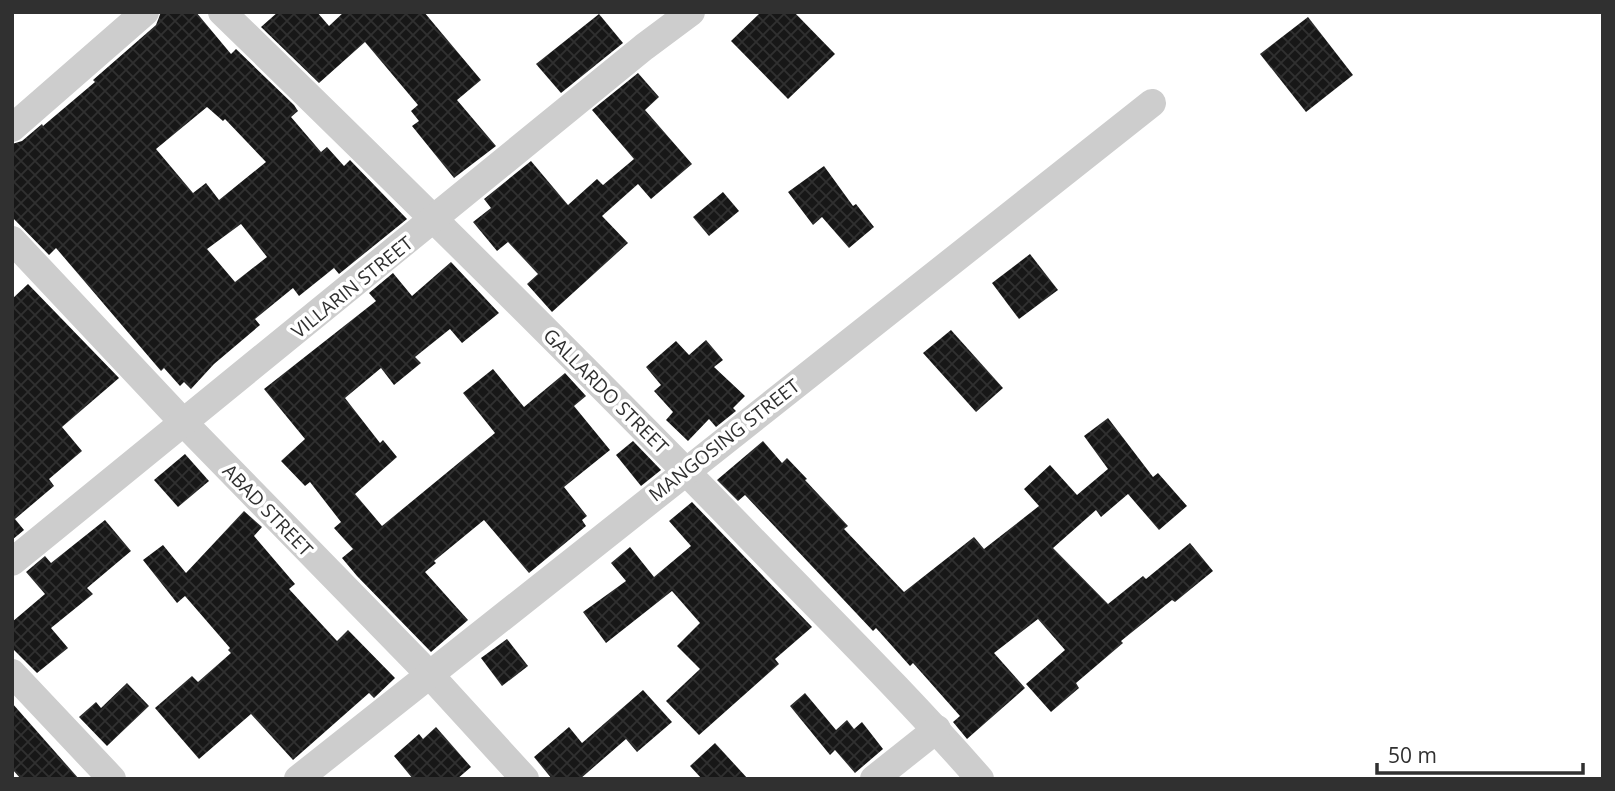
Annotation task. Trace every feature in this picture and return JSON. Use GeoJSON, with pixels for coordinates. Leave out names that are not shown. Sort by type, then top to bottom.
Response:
{"type":"FeatureCollection","features":[{"type":"Feature","properties":{"kind":"street"},"geometry":{"type":"LineString","coordinates":[[12,128],[145,12]]}},
{"type":"Feature","properties":{"kind":"street","name":"GALLARDO STREET"},"geometry":{"type":"LineString","coordinates":[[222,12],[435,219],[685,471],[937,729],[980,779]]}},
{"type":"Feature","properties":{"kind":"street","name":"VILLARIN STREET"},"geometry":{"type":"LineString","coordinates":[[12,562],[644,47],[691,12]]}},
{"type":"Feature","properties":{"kind":"street","name":"MANGOSING STREET"},"geometry":{"type":"LineString","coordinates":[[298,779],[1152,103]]}},
{"type":"Feature","properties":{"kind":"street","name":"ABAD STREET"},"geometry":{"type":"LineString","coordinates":[[12,240],[184,423],[429,674],[525,779]]}},
{"type":"Feature","properties":{"kind":"street"},"geometry":{"type":"LineString","coordinates":[[12,673],[112,779]]}},
{"type":"Feature","properties":{"kind":"street"},"geometry":{"type":"LineString","coordinates":[[874,779],[937,729]]}},
{"type":"Feature","properties":{"kind":"building"},"geometry":{"type":"Polygon","coordinates":[[[161,12],[196,12],[231,54],[236,49],[294,105],[298,111],[291,117],[321,152],[327,147],[344,166],[350,160],[407,219],[339,274],[334,268],[299,296],[293,288],[255,319],[260,325],[214,364],[191,389],[184,382],[180,386],[164,368],[161,371],[56,248],[49,255],[12,217],[12,144],[22,141],[42,124],[43,126],[156,25],[161,12]],[[207,107],[156,149],[193,193],[206,183],[219,200],[266,162],[225,119],[223,121],[207,107]],[[241,224],[207,249],[235,282],[267,257],[241,224]]]}},
{"type":"Feature","properties":{"kind":"building"},"geometry":{"type":"Polygon","coordinates":[[[278,12],[317,12],[329,26],[344,12],[424,12],[481,80],[457,100],[496,146],[454,178],[412,126],[419,121],[411,111],[418,105],[365,42],[319,83],[261,27],[278,12]]]}},
{"type":"Feature","properties":{"kind":"building"},"geometry":{"type":"Polygon","coordinates":[[[761,12],[794,12],[835,54],[788,99],[731,41],[761,12]]]}},
{"type":"Feature","properties":{"kind":"building"},"geometry":{"type":"Polygon","coordinates":[[[599,14],[623,43],[561,93],[536,64],[599,14]]]}},
{"type":"Feature","properties":{"kind":"building"},"geometry":{"type":"Polygon","coordinates":[[[1308,17],[1353,75],[1306,112],[1260,54],[1308,17]]]}},
{"type":"Feature","properties":{"kind":"building"},"geometry":{"type":"Polygon","coordinates":[[[638,73],[659,97],[645,110],[692,164],[651,199],[638,184],[602,216],[628,243],[552,312],[527,284],[538,274],[508,242],[497,251],[473,222],[491,208],[484,199],[531,161],[568,205],[597,179],[603,185],[634,159],[592,110],[638,73]]]}},
{"type":"Feature","properties":{"kind":"building"},"geometry":{"type":"Polygon","coordinates":[[[824,166],[853,206],[856,204],[874,227],[849,248],[822,217],[813,225],[788,192],[824,166]]]}},
{"type":"Feature","properties":{"kind":"building"},"geometry":{"type":"Polygon","coordinates":[[[723,192],[739,211],[709,236],[693,217],[723,192]]]}},
{"type":"Feature","properties":{"kind":"building"},"geometry":{"type":"Polygon","coordinates":[[[1030,254],[1058,290],[1019,319],[992,283],[1030,254]]]}},
{"type":"Feature","properties":{"kind":"building"},"geometry":{"type":"Polygon","coordinates":[[[451,262],[499,313],[462,343],[450,329],[415,357],[421,363],[394,385],[381,368],[345,398],[380,443],[383,440],[397,457],[355,494],[382,526],[495,433],[463,393],[493,369],[524,407],[565,373],[586,396],[574,406],[610,450],[564,487],[587,516],[582,520],[586,526],[529,573],[484,520],[434,561],[436,563],[425,572],[468,620],[431,652],[342,558],[353,549],[334,528],[341,522],[310,482],[305,486],[281,461],[305,439],[264,389],[376,301],[369,293],[393,273],[412,296],[451,262]]]}},
{"type":"Feature","properties":{"kind":"building"},"geometry":{"type":"Polygon","coordinates":[[[28,284],[119,378],[62,427],[82,451],[49,479],[54,486],[15,519],[24,530],[12,540],[12,299],[28,284]]]}},
{"type":"Feature","properties":{"kind":"building"},"geometry":{"type":"Polygon","coordinates":[[[951,330],[1003,388],[976,412],[923,353],[951,330]]]}},
{"type":"Feature","properties":{"kind":"building"},"geometry":{"type":"Polygon","coordinates":[[[706,340],[723,360],[714,367],[745,396],[733,408],[736,411],[716,427],[709,419],[688,441],[666,420],[673,412],[654,391],[661,385],[646,367],[676,341],[689,355],[706,340]]]}},
{"type":"Feature","properties":{"kind":"building"},"geometry":{"type":"Polygon","coordinates":[[[1108,418],[1153,477],[1158,473],[1187,506],[1159,530],[1128,494],[1101,517],[1096,510],[1053,548],[1108,604],[1143,576],[1146,579],[1190,543],[1213,571],[1121,641],[1123,643],[1076,683],[1079,688],[1051,712],[1026,684],[1065,650],[1038,619],[994,653],[1025,688],[967,739],[953,722],[960,716],[913,663],[910,666],[876,628],[873,631],[745,495],[738,501],[717,480],[763,441],[782,463],[787,458],[807,479],[805,480],[848,526],[844,529],[904,592],[974,537],[984,549],[1039,506],[1024,489],[1050,465],[1077,495],[1108,469],[1084,436],[1108,418]]]}},
{"type":"Feature","properties":{"kind":"building"},"geometry":{"type":"Polygon","coordinates":[[[633,441],[661,470],[641,486],[616,455],[633,441]]]}},
{"type":"Feature","properties":{"kind":"building"},"geometry":{"type":"Polygon","coordinates":[[[185,454],[209,481],[178,507],[154,480],[185,454]]]}},
{"type":"Feature","properties":{"kind":"building"},"geometry":{"type":"Polygon","coordinates":[[[692,502],[812,627],[775,659],[779,664],[699,735],[666,701],[700,669],[677,646],[700,623],[672,591],[606,643],[583,612],[626,581],[611,563],[630,547],[654,577],[691,546],[669,521],[692,502]]]}},
{"type":"Feature","properties":{"kind":"building"},"geometry":{"type":"Polygon","coordinates":[[[244,511],[262,527],[254,536],[295,584],[289,589],[337,641],[348,630],[395,678],[374,698],[369,693],[293,760],[251,714],[199,759],[155,708],[192,676],[198,682],[231,653],[228,650],[230,648],[185,596],[177,603],[143,560],[163,545],[186,573],[244,511]]]}},
{"type":"Feature","properties":{"kind":"building"},"geometry":{"type":"Polygon","coordinates":[[[105,520],[131,551],[87,588],[93,594],[51,628],[68,648],[37,673],[12,648],[12,622],[45,594],[26,572],[45,556],[51,563],[105,520]]]}},
{"type":"Feature","properties":{"kind":"building"},"geometry":{"type":"Polygon","coordinates":[[[507,639],[528,666],[502,686],[481,658],[507,639]]]}},
{"type":"Feature","properties":{"kind":"building"},"geometry":{"type":"Polygon","coordinates":[[[127,683],[149,706],[107,746],[79,717],[96,702],[101,708],[127,683]]]}},
{"type":"Feature","properties":{"kind":"building"},"geometry":{"type":"Polygon","coordinates":[[[643,690],[672,722],[637,752],[626,739],[580,779],[552,779],[534,757],[569,727],[582,743],[643,690]]]}},
{"type":"Feature","properties":{"kind":"building"},"geometry":{"type":"Polygon","coordinates":[[[805,693],[836,730],[847,720],[854,729],[862,722],[883,749],[855,773],[835,750],[830,755],[790,706],[805,693]]]}},
{"type":"Feature","properties":{"kind":"building"},"geometry":{"type":"Polygon","coordinates":[[[12,703],[79,779],[21,779],[12,769],[12,703]]]}},
{"type":"Feature","properties":{"kind":"building"},"geometry":{"type":"Polygon","coordinates":[[[436,727],[471,767],[457,779],[413,779],[394,756],[419,734],[423,739],[436,727]]]}},
{"type":"Feature","properties":{"kind":"building"},"geometry":{"type":"Polygon","coordinates":[[[715,743],[748,779],[702,779],[690,766],[715,743]]]}}]}
